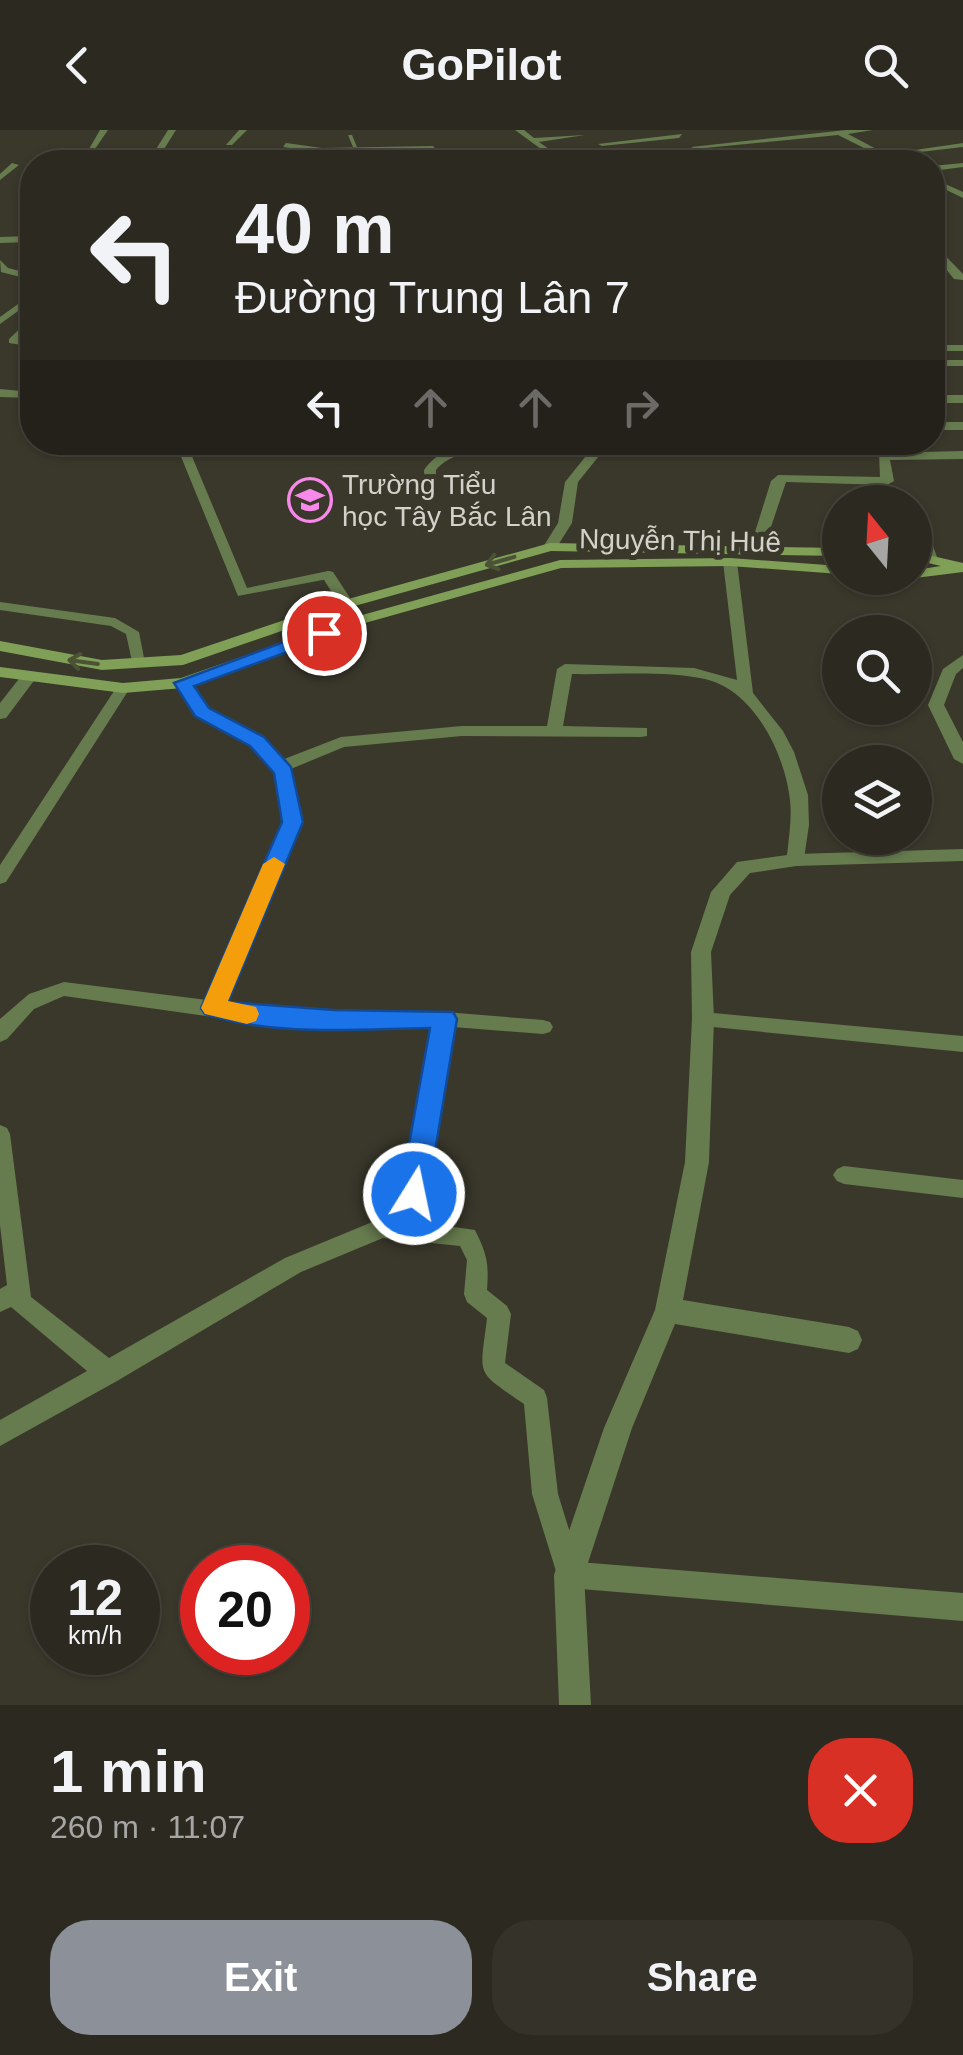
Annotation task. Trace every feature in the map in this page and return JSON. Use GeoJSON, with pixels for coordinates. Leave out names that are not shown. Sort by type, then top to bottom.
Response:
{"type":"FeatureCollection","features":[{"type":"Feature","properties":{"kind":"street"},"geometry":{"type":"LineString","coordinates":[[92,147],[104,130]]}},
{"type":"Feature","properties":{"kind":"street"},"geometry":{"type":"LineString","coordinates":[[229,143],[244,130]]}},
{"type":"Feature","properties":{"kind":"street"},"geometry":{"type":"LineString","coordinates":[[299,130],[286,145],[322,150],[355,146],[433,150]]}},
{"type":"Feature","properties":{"kind":"street"},"geometry":{"type":"LineString","coordinates":[[519,130],[545,150]]}},
{"type":"Feature","properties":{"kind":"street"},"geometry":{"type":"LineString","coordinates":[[670,130],[699,150]]}},
{"type":"Feature","properties":{"kind":"street"},"geometry":{"type":"LineString","coordinates":[[804,130],[815,136]]}},
{"type":"Feature","properties":{"kind":"street"},"geometry":{"type":"LineString","coordinates":[[695,147],[868,130]]}},
{"type":"Feature","properties":{"kind":"street"},"geometry":{"type":"LineString","coordinates":[[839,133],[872,150]]}},
{"type":"Feature","properties":{"kind":"street"},"geometry":{"type":"LineString","coordinates":[[532,140],[581,135]]}},
{"type":"Feature","properties":{"kind":"street"},"geometry":{"type":"LineString","coordinates":[[602,144],[679,136]]}},
{"type":"Feature","properties":{"kind":"street"},"geometry":{"type":"LineString","coordinates":[[0,178],[14,165]]}},
{"type":"Feature","properties":{"kind":"street"},"geometry":{"type":"LineString","coordinates":[[0,251],[3,239]]}},
{"type":"Feature","properties":{"kind":"street"},"geometry":{"type":"LineString","coordinates":[[430,493],[430,470],[442,455]]}},
{"type":"Feature","properties":{"kind":"street"},"geometry":{"type":"LineString","coordinates":[[550,547],[565,524],[572,482],[593,455]]}},
{"type":"Feature","properties":{"kind":"street"},"geometry":{"type":"LineString","coordinates":[[756,548],[778,481],[791,477],[887,480],[882,455]]}},
{"type":"Feature","properties":{"kind":"street","name":"Nguyễn Thị Huê"},"geometry":{"type":"LineString","coordinates":[[0,646],[102,665],[183,660],[346,604],[550,547],[822,551]]}},
{"type":"Feature","properties":{"kind":"street"},"geometry":{"type":"LineString","coordinates":[[932,558],[963,567]]}},
{"type":"Feature","properties":{"kind":"street"},"geometry":{"type":"LineString","coordinates":[[574,1705],[569,1575],[618,1428],[668,1310],[696,1162],[703,1019],[701,952],[721,892],[744,867],[796,860],[801,811],[790,766],[776,733],[746,691],[730,562]]}},
{"type":"Feature","properties":{"kind":"street","name":"Nguyễn Thị Huê"},"geometry":{"type":"LineString","coordinates":[[0,672],[123,688],[183,683],[360,620],[560,564],[730,562],[822,569]]}},
{"type":"Feature","properties":{"kind":"street"},"geometry":{"type":"LineString","coordinates":[[932,572],[963,567]]}},
{"type":"Feature","properties":{"kind":"street"},"geometry":{"type":"LineString","coordinates":[[328,575],[360,620]]}},
{"type":"Feature","properties":{"kind":"street"},"geometry":{"type":"LineString","coordinates":[[963,660],[949,672],[936,705],[963,759]]}},
{"type":"Feature","properties":{"kind":"street"},"geometry":{"type":"LineString","coordinates":[[554,732],[565,669],[712,676],[746,691]]}},
{"type":"Feature","properties":{"kind":"street"},"geometry":{"type":"LineString","coordinates":[[0,714],[28,678]]}},
{"type":"Feature","properties":{"kind":"street"},"geometry":{"type":"LineString","coordinates":[[280,767],[341,742],[462,731],[641,732]]}},
{"type":"Feature","properties":{"kind":"street"},"geometry":{"type":"LineString","coordinates":[[668,1310],[849,1340]]}},
{"type":"Feature","properties":{"kind":"lane"},"geometry":{"type":"LineString","coordinates":[[350,136],[355,146]]}},
{"type":"Feature","properties":{"kind":"lane"},"geometry":{"type":"LineString","coordinates":[[920,150],[963,145]]}},
{"type":"Feature","properties":{"kind":"lane"},"geometry":{"type":"LineString","coordinates":[[0,322],[20,306]]}},
{"type":"Feature","properties":{"kind":"lane"},"geometry":{"type":"LineString","coordinates":[[185,455],[242,593],[328,575]]}},
{"type":"Feature","properties":{"kind":"lane"},"geometry":{"type":"LineString","coordinates":[[0,606],[115,622],[132,632],[138,663]]}},
{"type":"Feature","properties":{"kind":"lane"},"geometry":{"type":"LineString","coordinates":[[183,683],[202,712],[257,742],[280,767],[293,822],[213,1008]]}},
{"type":"Feature","properties":{"kind":"lane"},"geometry":{"type":"LineString","coordinates":[[0,878],[123,688]]}},
{"type":"Feature","properties":{"kind":"lane"},"geometry":{"type":"LineString","coordinates":[[796,860],[963,856]]}},
{"type":"Feature","properties":{"kind":"lane"},"geometry":{"type":"LineString","coordinates":[[0,1034],[39,996],[64,989],[235,1014],[334,1020],[444,1019],[543,1027]]}},
{"type":"Feature","properties":{"kind":"lane"},"geometry":{"type":"LineString","coordinates":[[408,1230],[444,1019]]}},
{"type":"Feature","properties":{"kind":"lane"},"geometry":{"type":"LineString","coordinates":[[703,1019],[963,1044]]}},
{"type":"Feature","properties":{"kind":"lane"},"geometry":{"type":"LineString","coordinates":[[0,1134],[9,1296],[109,1373]]}},
{"type":"Feature","properties":{"kind":"lane"},"geometry":{"type":"LineString","coordinates":[[844,1175],[963,1188]]}},
{"type":"Feature","properties":{"kind":"lane"},"geometry":{"type":"LineString","coordinates":[[0,1434],[294,1266],[382,1228],[467,1237],[478,1260],[475,1294],[498,1314],[493,1368],[535,1398],[546,1494],[569,1575],[963,1607]]}},
{"type":"Feature","properties":{"kind":"slow traffic"},"geometry":{"type":"LineString","coordinates":[[247,1014],[213,1008],[274,864]]}},
{"type":"Feature","properties":{"kind":"place","name":"Trường Tiểu học Tây Bắc Lân"},"geometry":{"type":"Point","coordinates":[310,500]}},
{"type":"Feature","properties":{"kind":"route"},"geometry":{"type":"LineString","coordinates":[[324,633],[183,683],[202,712],[257,742],[284,772],[293,822],[213,1008],[235,1014],[334,1020],[444,1019],[414,1194]]}}]}
